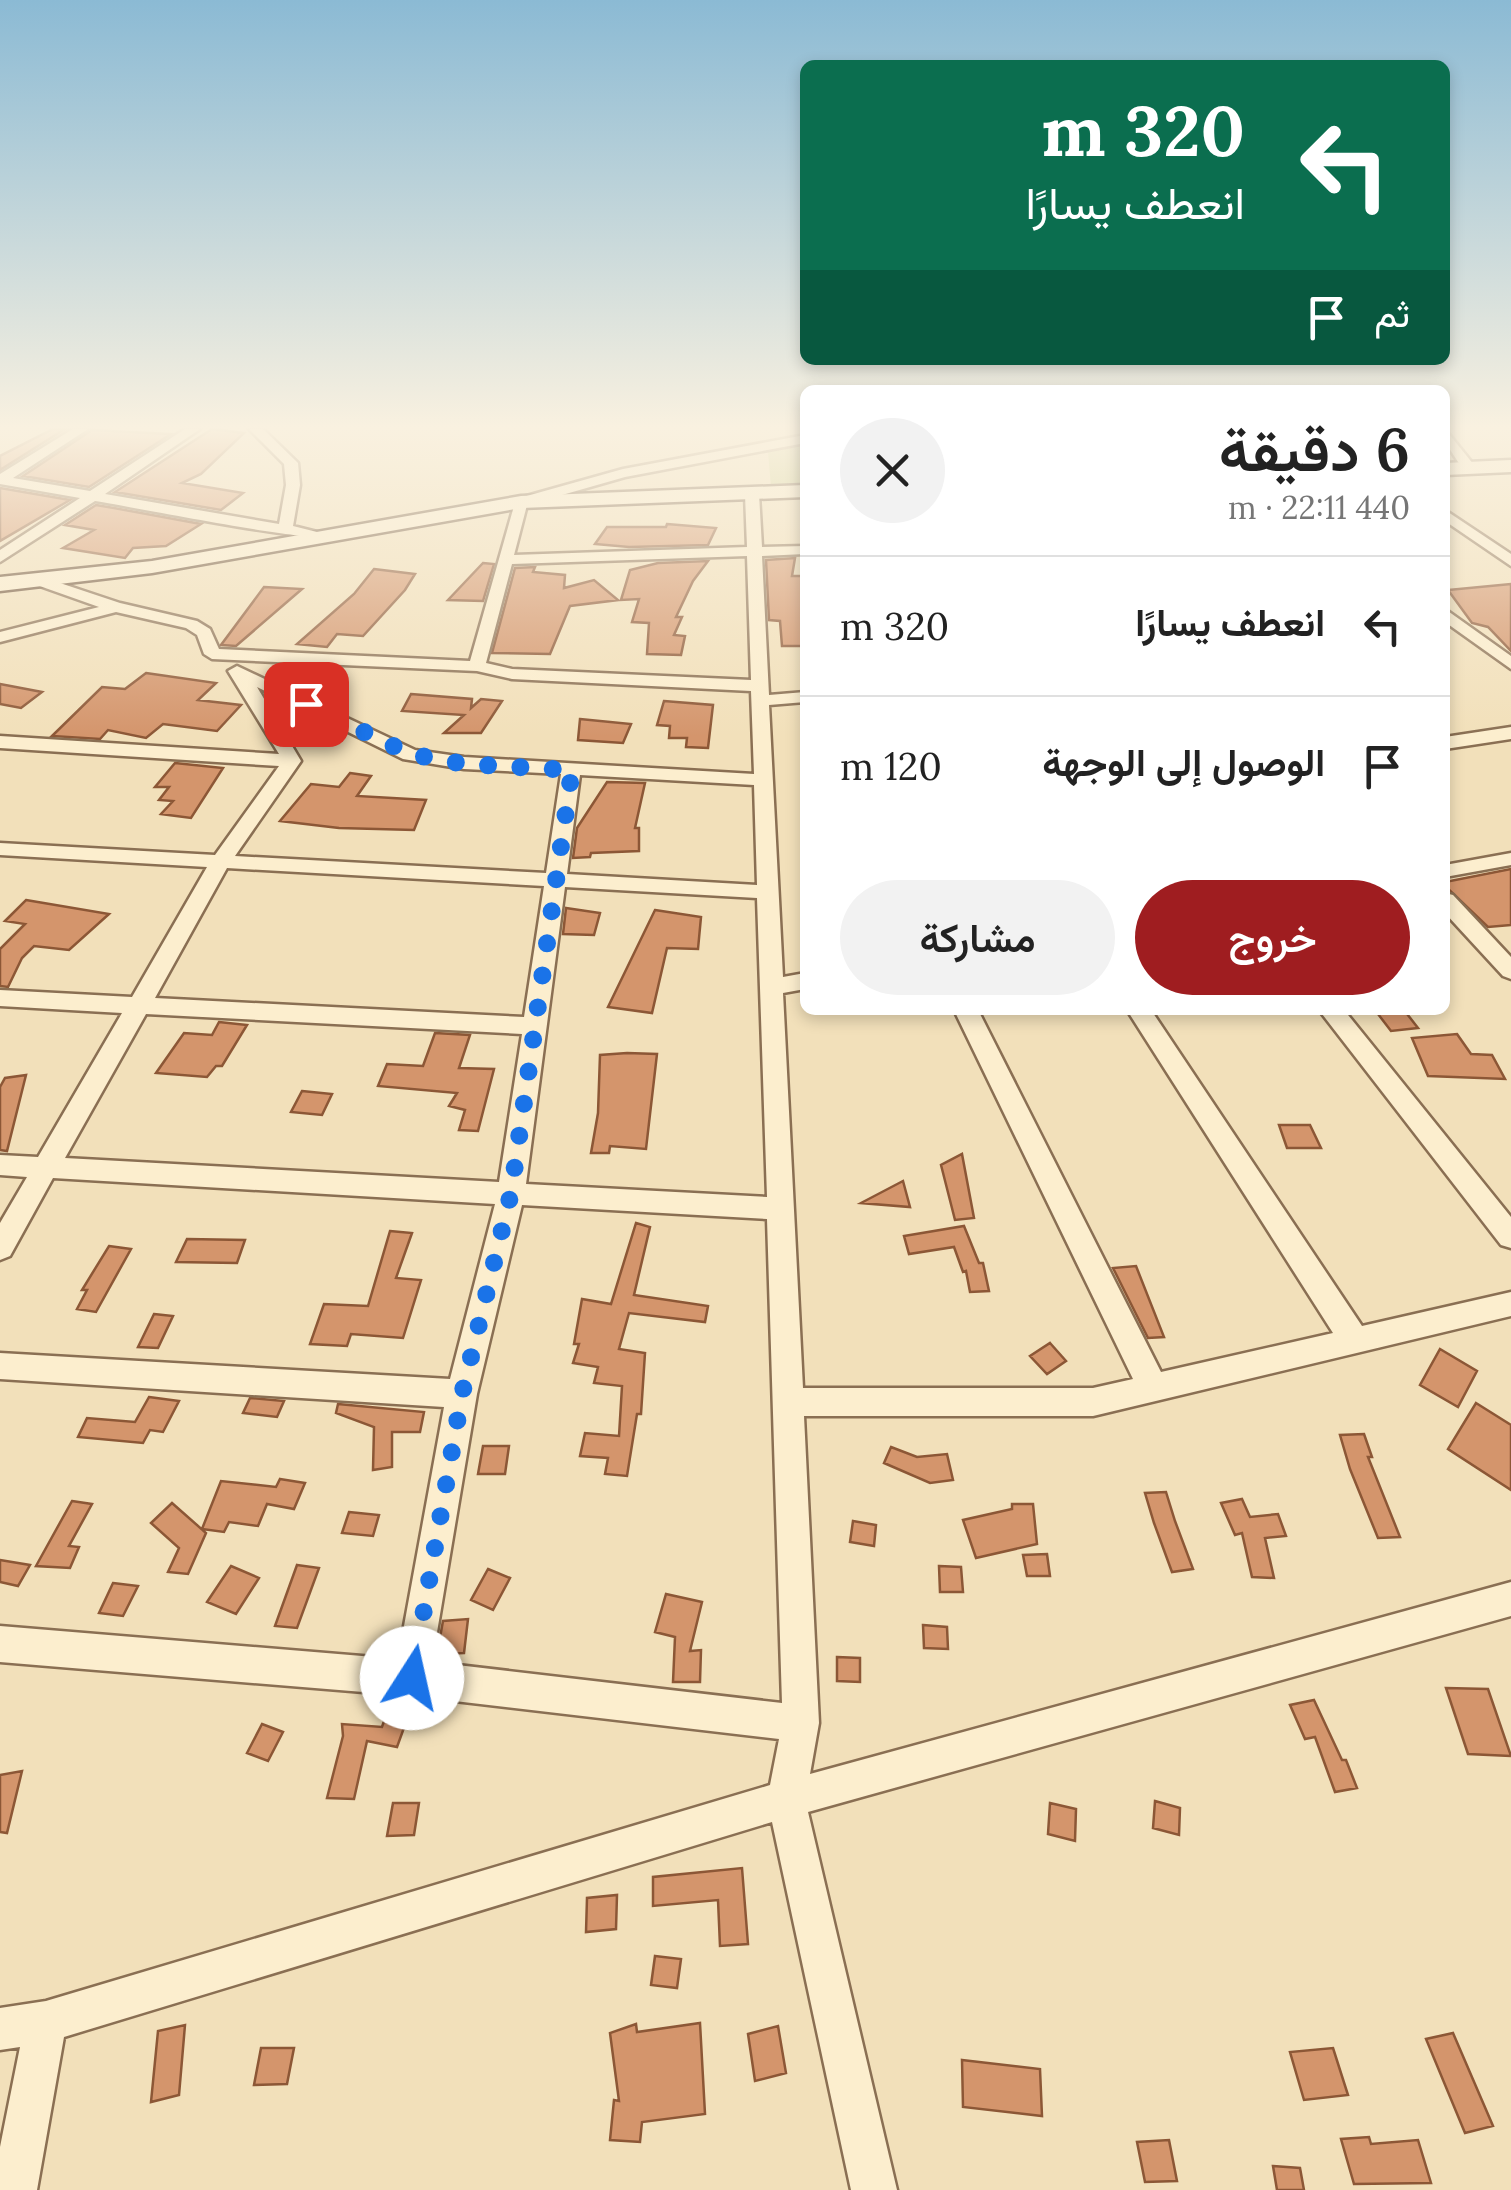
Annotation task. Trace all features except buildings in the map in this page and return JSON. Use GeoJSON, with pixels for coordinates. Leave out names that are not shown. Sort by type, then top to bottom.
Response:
{"type":"FeatureCollection","features":[{"type":"Feature","properties":{"kind":"main road"},"geometry":{"type":"LineString","coordinates":[[0,584],[152,567],[354,531]]}},
{"type":"Feature","properties":{"kind":"street"},"geometry":{"type":"LineString","coordinates":[[0,557],[39,531]]}},
{"type":"Feature","properties":{"kind":"street"},"geometry":{"type":"LineString","coordinates":[[293,531],[326,536]]}},
{"type":"Feature","properties":{"kind":"street"},"geometry":{"type":"LineString","coordinates":[[477,666],[513,531]]}},
{"type":"Feature","properties":{"kind":"street"},"geometry":{"type":"LineString","coordinates":[[752,531],[802,1723],[786,1799],[874,2190]]}},
{"type":"Feature","properties":{"kind":"street"},"geometry":{"type":"LineString","coordinates":[[1469,531],[1511,561]]}},
{"type":"Feature","properties":{"kind":"street"},"geometry":{"type":"LineString","coordinates":[[506,560],[800,550]]}},
{"type":"Feature","properties":{"kind":"street"},"geometry":{"type":"LineString","coordinates":[[39,581],[116,607],[191,624],[204,632],[212,654],[240,672],[410,754],[464,764],[762,780]]}},
{"type":"Feature","properties":{"kind":"street"},"geometry":{"type":"LineString","coordinates":[[0,637],[116,607]]}},
{"type":"Feature","properties":{"kind":"street"},"geometry":{"type":"LineString","coordinates":[[1450,618],[1511,664]]}},
{"type":"Feature","properties":{"kind":"street"},"geometry":{"type":"LineString","coordinates":[[212,654],[477,666],[512,674],[800,696]]}},
{"type":"Feature","properties":{"kind":"street"},"geometry":{"type":"LineString","coordinates":[[240,672],[292,761]]}},
{"type":"Feature","properties":{"kind":"street"},"geometry":{"type":"LineString","coordinates":[[1450,741],[1511,733]]}},
{"type":"Feature","properties":{"kind":"street"},"geometry":{"type":"LineString","coordinates":[[0,742],[292,761]]}},
{"type":"Feature","properties":{"kind":"street"},"geometry":{"type":"LineString","coordinates":[[0,1248],[221,861],[292,761]]}},
{"type":"Feature","properties":{"kind":"street"},"geometry":{"type":"LineString","coordinates":[[412,1678],[462,1394],[511,1193],[572,770]]}},
{"type":"Feature","properties":{"kind":"street"},"geometry":{"type":"LineString","coordinates":[[0,849],[767,892]]}},
{"type":"Feature","properties":{"kind":"street"},"geometry":{"type":"LineString","coordinates":[[1450,870],[1511,859]]}},
{"type":"Feature","properties":{"kind":"street"},"geometry":{"type":"LineString","coordinates":[[1450,905],[1511,971]]}},
{"type":"Feature","properties":{"kind":"street"},"geometry":{"type":"LineString","coordinates":[[771,987],[800,983]]}},
{"type":"Feature","properties":{"kind":"street"},"geometry":{"type":"LineString","coordinates":[[0,998],[534,1026]]}},
{"type":"Feature","properties":{"kind":"street"},"geometry":{"type":"LineString","coordinates":[[968,1015],[1154,1388]]}},
{"type":"Feature","properties":{"kind":"street"},"geometry":{"type":"LineString","coordinates":[[1143,1015],[1354,1340]]}},
{"type":"Feature","properties":{"kind":"street"},"geometry":{"type":"LineString","coordinates":[[1334,1015],[1511,1236]]}},
{"type":"Feature","properties":{"kind":"street"},"geometry":{"type":"LineString","coordinates":[[0,1165],[780,1209]]}},
{"type":"Feature","properties":{"kind":"street"},"geometry":{"type":"LineString","coordinates":[[788,1402],[1093,1402],[1511,1304]]}},
{"type":"Feature","properties":{"kind":"street"},"geometry":{"type":"LineString","coordinates":[[0,1366],[462,1394]]}},
{"type":"Feature","properties":{"kind":"street"},"geometry":{"type":"LineString","coordinates":[[0,2029],[46,2022],[786,1799],[1511,1599]]}},
{"type":"Feature","properties":{"kind":"street"},"geometry":{"type":"LineString","coordinates":[[0,1644],[412,1678],[802,1723]]}},
{"type":"Feature","properties":{"kind":"street"},"geometry":{"type":"LineString","coordinates":[[14,2190],[46,2022]]}},
{"type":"Feature","properties":{"kind":"route"},"geometry":{"type":"LineString","coordinates":[[306,704],[410,754],[464,764],[572,770],[511,1193],[462,1394],[412,1678]]}}]}
